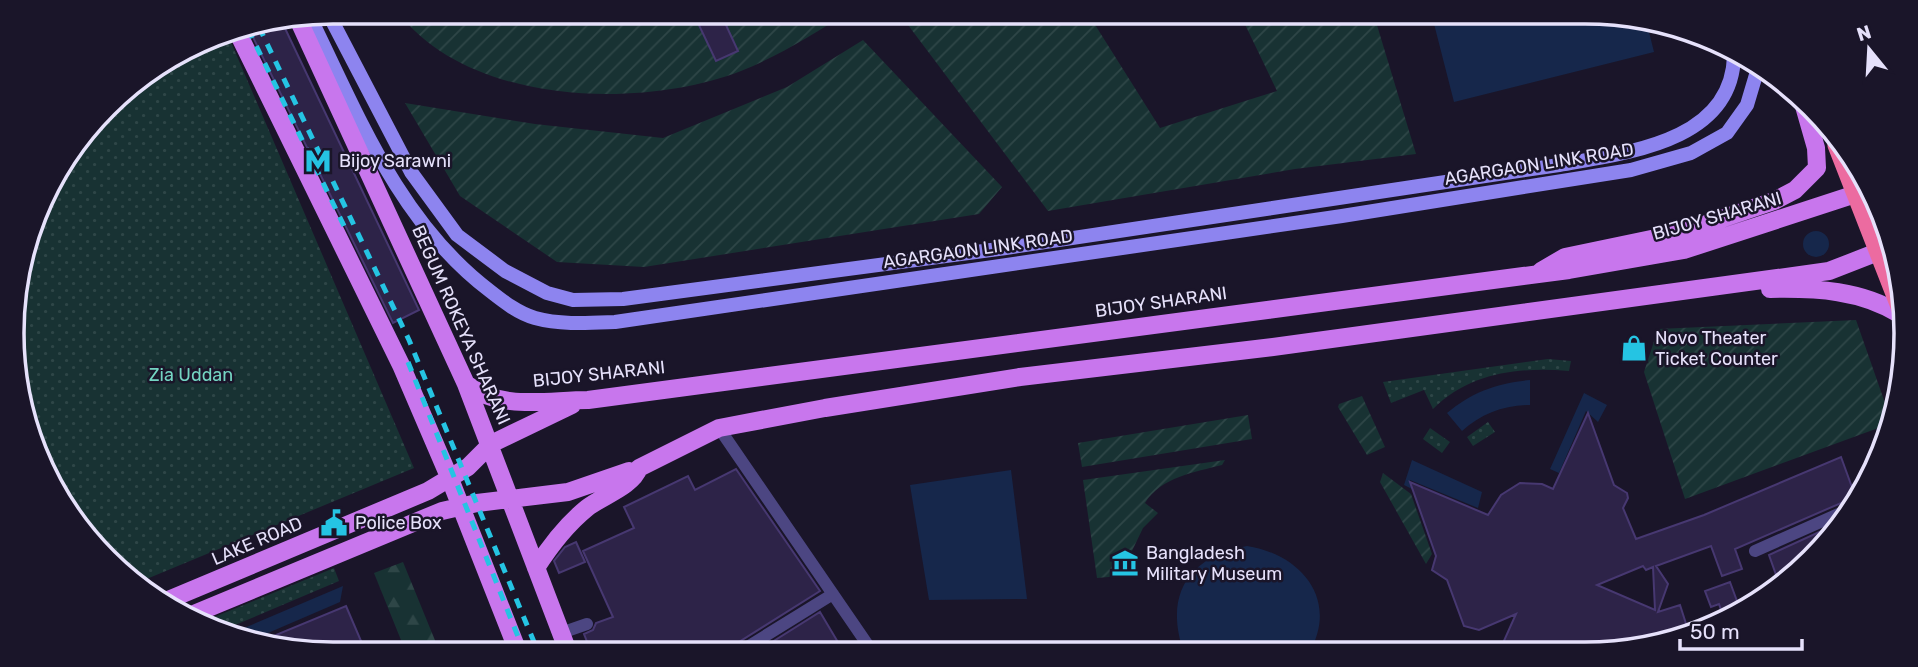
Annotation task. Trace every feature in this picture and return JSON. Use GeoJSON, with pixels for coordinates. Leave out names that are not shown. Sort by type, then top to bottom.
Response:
{"type":"FeatureCollection","features":[{"type":"Feature","properties":{"kind":"main road","name":"AGARGAON LINK ROAD"},"geometry":{"type":"LineString","coordinates":[[334,24],[411,172],[436,209],[475,250],[523,283],[573,300],[623,299],[1006,248],[1570,163],[1642,149],[1687,131],[1706,119],[1726,92],[1734,63]]}},
{"type":"Feature","properties":{"kind":"main road","name":"AGARGAON LINK ROAD"},"geometry":{"type":"LineString","coordinates":[[314,25],[384,169],[404,201],[454,260],[506,303],[545,320],[615,322],[1342,216],[1631,170],[1704,148],[1727,133],[1747,105],[1755,77]]}},
{"type":"Feature","properties":{"kind":"main road","name":"BEGUM ROKEYA SHARANI"},"geometry":{"type":"LineString","coordinates":[[301,26],[466,384],[564,642]]}},
{"type":"Feature","properties":{"kind":"main road"},"geometry":{"type":"LineString","coordinates":[[241,39],[401,365],[450,479],[514,642]]}},
{"type":"Feature","properties":{"kind":"main road"},"geometry":{"type":"LineString","coordinates":[[1538,273],[1565,257],[1680,233],[1786,196],[1817,167],[1816,148],[1808,121]]}},
{"type":"Feature","properties":{"kind":"main road","name":"BIJOY SHARANI"},"geometry":{"type":"LineString","coordinates":[[466,384],[478,394],[496,400],[528,403],[588,400],[1627,262],[1684,250],[1860,193]]}},
{"type":"Feature","properties":{"kind":"main road"},"geometry":{"type":"LineString","coordinates":[[199,612],[422,519],[461,506],[568,492],[639,468],[719,428],[1020,377],[1273,347],[1829,271],[1882,251]]}},
{"type":"Feature","properties":{"kind":"main road"},"geometry":{"type":"LineString","coordinates":[[506,303],[523,283]]}},
{"type":"Feature","properties":{"kind":"main road"},"geometry":{"type":"LineString","coordinates":[[1730,286],[1822,290],[1866,296],[1893,310]]}},
{"type":"Feature","properties":{"kind":"main road","name":"LAKE ROAD"},"geometry":{"type":"LineString","coordinates":[[174,598],[428,491],[468,467],[491,444],[548,414],[588,400]]}},
{"type":"Feature","properties":{"kind":"main road"},"geometry":{"type":"LineString","coordinates":[[536,568],[565,528],[588,507],[634,478],[639,468]]}},
{"type":"Feature","properties":{"kind":"street"},"geometry":{"type":"LineString","coordinates":[[719,428],[866,642]]}},
{"type":"Feature","properties":{"kind":"street"},"geometry":{"type":"LineString","coordinates":[[1755,551],[1834,516]]}},
{"type":"Feature","properties":{"kind":"street"},"geometry":{"type":"LineString","coordinates":[[755,642],[833,594]]}},
{"type":"Feature","properties":{"kind":"street"},"geometry":{"type":"LineString","coordinates":[[561,633],[587,624]]}},
{"type":"Feature","properties":{"kind":"green space"},"geometry":{"type":"Polygon","coordinates":[[[410,24],[830,24],[741,71],[700,83],[655,91],[607,94],[558,91],[511,82],[467,66],[429,43],[410,24]]]}},
{"type":"Feature","properties":{"kind":"green space"},"geometry":{"type":"Polygon","coordinates":[[[907,24],[1095,24],[1160,128],[1277,91],[1245,24],[1377,24],[1416,154],[1295,169],[1048,211],[907,24]]]}},
{"type":"Feature","properties":{"kind":"green space"},"geometry":{"type":"Polygon","coordinates":[[[863,40],[1002,187],[979,214],[644,267],[557,262],[460,196],[405,103],[535,124],[663,138],[787,87],[863,40]]]}},
{"type":"Feature","properties":{"kind":"green space","name":"Zia Uddan"},"geometry":{"type":"Polygon","coordinates":[[[231,42],[414,468],[146,579],[115,552],[88,522],[56,470],[35,413],[25,354],[27,293],[41,234],[66,179],[101,130],[145,88],[197,56],[231,42]]]}},
{"type":"Feature","properties":{"kind":"green space"},"geometry":{"type":"Polygon","coordinates":[[[1856,320],[1885,404],[1879,428],[1685,499],[1644,372],[1658,329],[1856,320]]]}},
{"type":"Feature","properties":{"kind":"green space"},"geometry":{"type":"Polygon","coordinates":[[[1548,359],[1571,361],[1569,371],[1532,370],[1496,375],[1463,387],[1433,409],[1424,390],[1391,403],[1383,382],[1548,359]]]}},
{"type":"Feature","properties":{"kind":"green space"},"geometry":{"type":"Polygon","coordinates":[[[1362,396],[1385,447],[1367,455],[1338,407],[1339,404],[1362,396]]]}},
{"type":"Feature","properties":{"kind":"green space"},"geometry":{"type":"Polygon","coordinates":[[[1248,415],[1252,439],[1082,467],[1078,443],[1248,415]]]}},
{"type":"Feature","properties":{"kind":"green space"},"geometry":{"type":"Polygon","coordinates":[[[1488,422],[1495,432],[1473,446],[1467,437],[1488,422]]]}},
{"type":"Feature","properties":{"kind":"green space"},"geometry":{"type":"Polygon","coordinates":[[[1430,428],[1450,442],[1442,453],[1423,439],[1430,428]]]}},
{"type":"Feature","properties":{"kind":"green space"},"geometry":{"type":"Polygon","coordinates":[[[1225,460],[1222,465],[1169,481],[1152,494],[1145,503],[1158,513],[1143,528],[1120,576],[1097,578],[1083,480],[1225,460]]]}},
{"type":"Feature","properties":{"kind":"green space"},"geometry":{"type":"Polygon","coordinates":[[[1383,473],[1411,494],[1432,554],[1426,564],[1380,482],[1383,473]]]}},
{"type":"Feature","properties":{"kind":"green space"},"geometry":{"type":"Polygon","coordinates":[[[403,562],[436,642],[402,642],[374,573],[403,562]]]}},
{"type":"Feature","properties":{"kind":"green space"},"geometry":{"type":"Polygon","coordinates":[[[334,568],[339,581],[233,626],[212,618],[334,568]]]}},
{"type":"Feature","properties":{"kind":"water"},"geometry":{"type":"Polygon","coordinates":[[[1434,24],[1584,24],[1649,31],[1654,52],[1454,102],[1434,24]]]}},
{"type":"Feature","properties":{"kind":"water"},"geometry":{"type":"Polygon","coordinates":[[[1816,231],[1825,235],[1829,244],[1825,253],[1816,257],[1807,253],[1803,244],[1807,235],[1816,231]]]}},
{"type":"Feature","properties":{"kind":"water"},"geometry":{"type":"Polygon","coordinates":[[[1530,380],[1530,405],[1493,412],[1462,431],[1447,413],[1466,399],[1486,390],[1507,383],[1530,380]]]}},
{"type":"Feature","properties":{"kind":"water"},"geometry":{"type":"Polygon","coordinates":[[[1584,393],[1607,405],[1598,422],[1586,411],[1559,473],[1550,469],[1584,393]]]}},
{"type":"Feature","properties":{"kind":"water"},"geometry":{"type":"Polygon","coordinates":[[[1412,460],[1482,492],[1478,508],[1410,480],[1412,489],[1404,485],[1412,460]]]}},
{"type":"Feature","properties":{"kind":"water"},"geometry":{"type":"Polygon","coordinates":[[[1011,470],[1027,599],[929,600],[910,485],[1011,470]]]}},
{"type":"Feature","properties":{"kind":"water"},"geometry":{"type":"Polygon","coordinates":[[[1247,546],[1283,558],[1298,569],[1310,582],[1317,598],[1320,615],[1313,642],[1181,642],[1177,614],[1179,597],[1186,582],[1195,570],[1209,559],[1247,546]]]}},
{"type":"Feature","properties":{"kind":"water"},"geometry":{"type":"Polygon","coordinates":[[[343,586],[340,602],[264,635],[243,629],[343,586]]]}},
{"type":"Feature","properties":{"kind":"building"},"geometry":{"type":"Polygon","coordinates":[[[698,24],[726,24],[738,51],[716,61],[698,24]]]}},
{"type":"Feature","properties":{"kind":"building"},"geometry":{"type":"Polygon","coordinates":[[[285,28],[419,310],[393,323],[252,36],[285,28]]]}},
{"type":"Feature","properties":{"kind":"building"},"geometry":{"type":"Polygon","coordinates":[[[1588,413],[1614,485],[1627,493],[1628,498],[1623,508],[1636,539],[1704,515],[1841,457],[1852,488],[1843,502],[1735,549],[1742,569],[1722,576],[1711,546],[1656,566],[1668,584],[1658,612],[1680,605],[1686,625],[1645,637],[1605,642],[1503,642],[1516,614],[1479,630],[1464,626],[1447,580],[1432,570],[1436,556],[1410,482],[1488,515],[1501,495],[1520,483],[1542,484],[1553,489],[1588,413]],[[1643,566],[1597,585],[1655,610],[1653,567],[1646,570],[1643,566]]]}},
{"type":"Feature","properties":{"kind":"building"},"geometry":{"type":"Polygon","coordinates":[[[736,469],[820,591],[739,642],[587,642],[584,634],[593,630],[596,623],[613,617],[583,551],[634,528],[624,507],[688,476],[695,490],[736,469]]]}},
{"type":"Feature","properties":{"kind":"building"},"geometry":{"type":"Polygon","coordinates":[[[1823,530],[1776,576],[1769,555],[1823,530]]]}},
{"type":"Feature","properties":{"kind":"building"},"geometry":{"type":"Polygon","coordinates":[[[576,542],[585,562],[559,573],[554,561],[565,547],[576,542]]]}},
{"type":"Feature","properties":{"kind":"building"},"geometry":{"type":"Polygon","coordinates":[[[1730,582],[1737,602],[1721,611],[1719,604],[1711,607],[1705,591],[1730,582]]]}},
{"type":"Feature","properties":{"kind":"building"},"geometry":{"type":"Polygon","coordinates":[[[346,606],[361,642],[313,642],[272,637],[346,606]]]}},
{"type":"Feature","properties":{"kind":"building"},"geometry":{"type":"Polygon","coordinates":[[[820,612],[838,642],[772,642],[820,612]]]}},
{"type":"Feature","properties":{"kind":"railway"},"geometry":{"type":"LineString","coordinates":[[262,33],[409,340],[534,642]]}},
{"type":"Feature","properties":{"kind":"railway"},"geometry":{"type":"LineString","coordinates":[[251,36],[347,232]]}},
{"type":"Feature","properties":{"kind":"railway"},"geometry":{"type":"LineString","coordinates":[[408,362],[520,642]]}},
{"type":"Feature","properties":{"kind":"place","name":"Bijoy Sarawni"},"geometry":{"type":"Point","coordinates":[318,161]}},
{"type":"Feature","properties":{"kind":"place","name":"Novo Theater Ticket Counter"},"geometry":{"type":"Point","coordinates":[1634,348]}},
{"type":"Feature","properties":{"kind":"place","name":"Police Box"},"geometry":{"type":"Point","coordinates":[334,523]}},
{"type":"Feature","properties":{"kind":"place","name":"Bangladesh Military Museum"},"geometry":{"type":"Point","coordinates":[1125,563]}}]}
